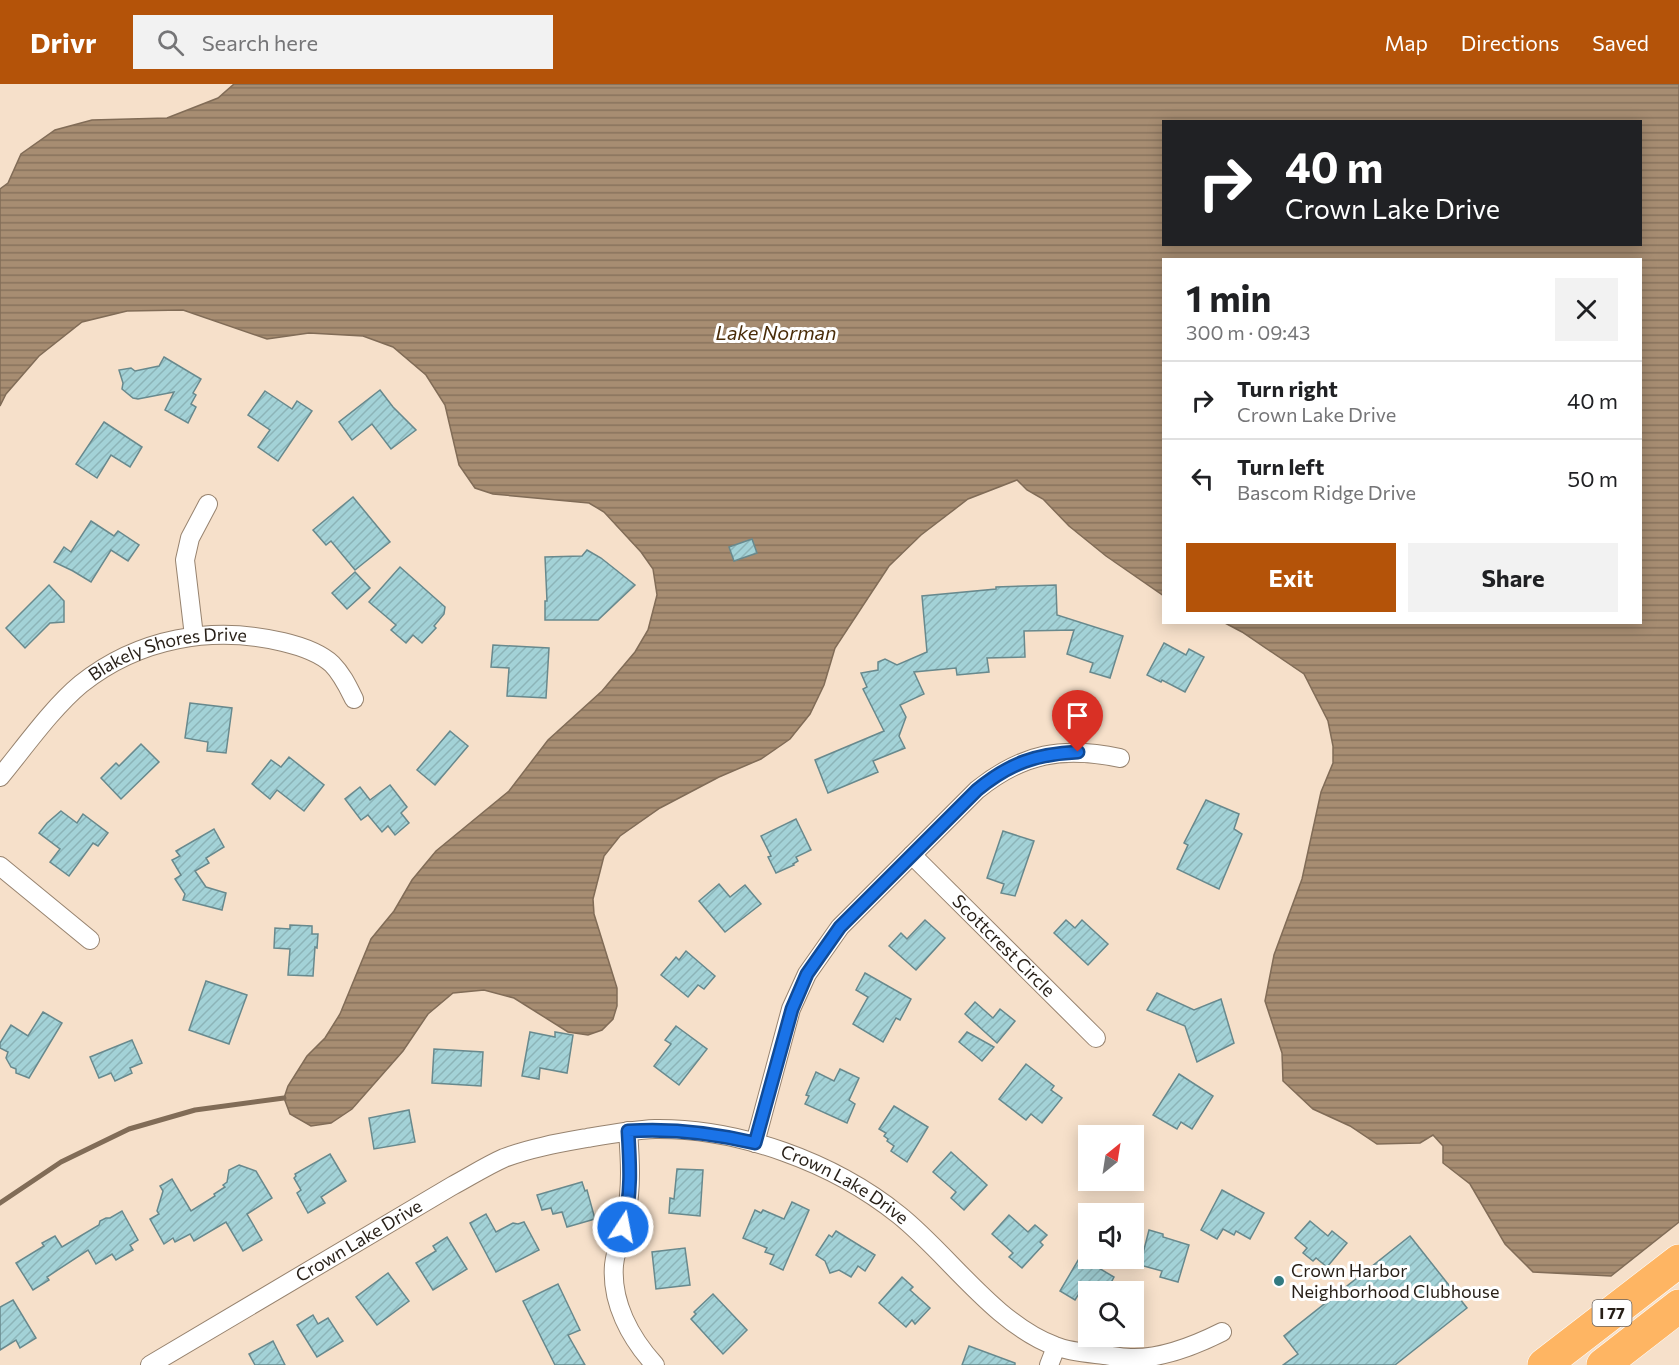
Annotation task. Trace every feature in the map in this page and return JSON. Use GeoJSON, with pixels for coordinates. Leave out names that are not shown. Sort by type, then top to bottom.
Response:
{"type":"FeatureCollection","features":[{"type":"Feature","properties":{"kind":"highway","name":"I 77"},"geometry":{"type":"LineString","coordinates":[[1544,1365],[1679,1260]]}},
{"type":"Feature","properties":{"kind":"highway","name":"I 77"},"geometry":{"type":"LineString","coordinates":[[1574,1365],[1679,1284]]}},
{"type":"Feature","properties":{"kind":"highway","name":"I 77"},"geometry":{"type":"LineString","coordinates":[[1603,1365],[1679,1306]]}},
{"type":"Feature","properties":{"kind":"highway"},"geometry":{"type":"LineString","coordinates":[[1632,1365],[1679,1329]]}},
{"type":"Feature","properties":{"kind":"street"},"geometry":{"type":"LineString","coordinates":[[194,636],[185,560],[190,538],[208,504]]}},
{"type":"Feature","properties":{"kind":"street","name":"Blakely Shores Drive"},"geometry":{"type":"LineString","coordinates":[[0,777],[63,701],[80,685],[141,650],[181,638],[223,634],[245,635],[290,644],[310,651],[325,658],[333,665],[354,699]]}},
{"type":"Feature","properties":{"kind":"street"},"geometry":{"type":"LineString","coordinates":[[755,1143],[792,1009],[807,974],[840,927],[977,790],[994,776],[1029,759],[1053,753],[1095,753],[1120,758]]}},
{"type":"Feature","properties":{"kind":"street","name":"Scottcrest Circle"},"geometry":{"type":"LineString","coordinates":[[912,855],[1096,1038]]}},
{"type":"Feature","properties":{"kind":"street"},"geometry":{"type":"LineString","coordinates":[[0,866],[90,940]]}},
{"type":"Feature","properties":{"kind":"street","name":"Crown Lake Drive"},"geometry":{"type":"LineString","coordinates":[[150,1365],[452,1186],[503,1159],[551,1144],[654,1129],[684,1130],[734,1138],[790,1154],[816,1166],[873,1197],[900,1216],[1006,1316],[1028,1332],[1056,1347],[1076,1352],[1131,1358],[1178,1350],[1222,1332]]}},
{"type":"Feature","properties":{"kind":"street"},"geometry":{"type":"LineString","coordinates":[[628,1131],[627,1214],[614,1266],[615,1289],[621,1313],[631,1335],[643,1353],[655,1365]]}},
{"type":"Feature","properties":{"kind":"street"},"geometry":{"type":"LineString","coordinates":[[1049,1365],[1056,1347]]}},
{"type":"Feature","properties":{"kind":"water","name":"Lake Norman"},"geometry":{"type":"Polygon","coordinates":[[[234,84],[1679,84],[1679,1222],[1611,1276],[1533,1272],[1505,1244],[1470,1184],[1443,1163],[1443,1146],[1433,1135],[1420,1143],[1377,1144],[1350,1126],[1313,1109],[1283,1081],[1282,1053],[1265,1001],[1274,955],[1302,879],[1321,792],[1333,763],[1333,746],[1328,721],[1304,674],[1227,624],[1642,624],[1642,258],[1162,258],[1162,595],[1106,556],[1069,526],[1043,499],[1027,490],[1017,480],[968,499],[921,535],[889,566],[835,648],[824,685],[810,714],[790,739],[761,759],[719,777],[660,808],[620,836],[604,856],[593,899],[594,914],[617,988],[617,1006],[613,1019],[602,1030],[588,1035],[568,1032],[514,998],[484,990],[453,993],[428,1014],[403,1051],[352,1109],[331,1123],[311,1126],[290,1114],[284,1098],[288,1086],[307,1056],[325,1038],[340,1014],[371,939],[394,911],[412,880],[436,851],[509,791],[548,740],[602,691],[635,652],[648,630],[657,595],[653,569],[641,552],[604,512],[589,503],[493,494],[475,488],[459,465],[445,405],[426,375],[393,347],[363,336],[309,333],[267,339],[183,310],[127,311],[82,322],[39,356],[6,394],[0,406],[0,189],[8,183],[21,154],[55,130],[92,120],[167,118],[218,98],[234,84]]]}},
{"type":"Feature","properties":{"kind":"building"},"geometry":{"type":"Polygon","coordinates":[[[164,357],[201,379],[193,393],[196,395],[191,404],[196,407],[188,423],[165,410],[174,392],[138,399],[133,398],[122,389],[123,383],[119,370],[131,368],[135,371],[159,366],[164,357]]]}},
{"type":"Feature","properties":{"kind":"building"},"geometry":{"type":"Polygon","coordinates":[[[380,390],[416,430],[391,449],[372,424],[352,440],[339,422],[380,390]]]}},
{"type":"Feature","properties":{"kind":"building"},"geometry":{"type":"Polygon","coordinates":[[[265,391],[292,409],[297,401],[312,411],[278,461],[258,447],[270,430],[248,415],[265,391]]]}},
{"type":"Feature","properties":{"kind":"building"},"geometry":{"type":"Polygon","coordinates":[[[104,422],[142,447],[130,467],[111,455],[97,478],[76,464],[104,422]]]}},
{"type":"Feature","properties":{"kind":"building"},"geometry":{"type":"Polygon","coordinates":[[[353,497],[390,542],[355,570],[331,541],[326,545],[313,530],[353,497]]]}},
{"type":"Feature","properties":{"kind":"building"},"geometry":{"type":"Polygon","coordinates":[[[91,521],[114,536],[118,531],[139,545],[128,561],[111,550],[91,582],[54,562],[64,547],[71,552],[91,521]]]}},
{"type":"Feature","properties":{"kind":"building"},"geometry":{"type":"Polygon","coordinates":[[[752,539],[757,553],[734,561],[729,547],[752,539]]]}},
{"type":"Feature","properties":{"kind":"building"},"geometry":{"type":"Polygon","coordinates":[[[587,550],[635,585],[598,620],[545,620],[545,601],[547,601],[545,557],[582,556],[587,550]]]}},
{"type":"Feature","properties":{"kind":"building"},"geometry":{"type":"Polygon","coordinates":[[[400,567],[445,607],[444,614],[434,626],[436,628],[422,643],[413,635],[406,643],[391,630],[396,625],[369,602],[400,567]]]}},
{"type":"Feature","properties":{"kind":"building"},"geometry":{"type":"Polygon","coordinates":[[[355,572],[370,588],[347,609],[332,593],[355,572]]]}},
{"type":"Feature","properties":{"kind":"building"},"geometry":{"type":"Polygon","coordinates":[[[49,585],[64,601],[64,622],[50,623],[25,648],[6,628],[49,585]]]}},
{"type":"Feature","properties":{"kind":"building"},"geometry":{"type":"Polygon","coordinates":[[[1056,585],[1057,615],[1123,636],[1110,678],[1090,672],[1093,663],[1067,654],[1074,630],[1024,631],[1025,657],[987,658],[989,672],[957,675],[956,668],[914,672],[924,694],[900,705],[906,717],[899,736],[905,748],[873,761],[878,772],[828,793],[815,760],[884,731],[863,689],[867,687],[861,673],[878,670],[878,662],[885,659],[897,665],[927,652],[922,596],[996,589],[996,587],[1056,585]]]}},
{"type":"Feature","properties":{"kind":"building"},"geometry":{"type":"Polygon","coordinates":[[[1164,643],[1186,655],[1189,649],[1204,657],[1185,692],[1147,675],[1164,643]]]}},
{"type":"Feature","properties":{"kind":"building"},"geometry":{"type":"Polygon","coordinates":[[[493,645],[549,648],[546,698],[507,696],[509,668],[491,667],[493,645]]]}},
{"type":"Feature","properties":{"kind":"building"},"geometry":{"type":"Polygon","coordinates":[[[190,703],[232,708],[226,753],[207,751],[208,742],[185,738],[190,703]]]}},
{"type":"Feature","properties":{"kind":"building"},"geometry":{"type":"Polygon","coordinates":[[[450,731],[468,746],[435,785],[417,770],[450,731]]]}},
{"type":"Feature","properties":{"kind":"building"},"geometry":{"type":"Polygon","coordinates":[[[141,744],[159,762],[121,799],[101,778],[116,763],[119,766],[141,744]]]}},
{"type":"Feature","properties":{"kind":"building"},"geometry":{"type":"Polygon","coordinates":[[[289,757],[324,785],[304,811],[277,790],[270,799],[252,784],[271,760],[281,767],[289,757]]]}},
{"type":"Feature","properties":{"kind":"building"},"geometry":{"type":"Polygon","coordinates":[[[390,785],[407,807],[401,813],[409,823],[395,835],[388,826],[382,832],[368,815],[361,820],[345,799],[360,787],[370,800],[390,785]]]}},
{"type":"Feature","properties":{"kind":"building"},"geometry":{"type":"Polygon","coordinates":[[[1206,800],[1239,814],[1234,829],[1242,834],[1219,889],[1177,869],[1188,845],[1184,843],[1206,800]]]}},
{"type":"Feature","properties":{"kind":"building"},"geometry":{"type":"Polygon","coordinates":[[[61,811],[77,823],[83,814],[108,833],[98,846],[93,843],[69,876],[50,862],[60,849],[39,833],[61,811]]]}},
{"type":"Feature","properties":{"kind":"building"},"geometry":{"type":"Polygon","coordinates":[[[796,819],[811,850],[796,857],[798,861],[794,865],[776,873],[761,836],[796,819]]]}},
{"type":"Feature","properties":{"kind":"building"},"geometry":{"type":"Polygon","coordinates":[[[214,829],[224,847],[206,858],[209,863],[195,871],[206,887],[226,893],[222,910],[183,900],[185,894],[175,879],[181,875],[172,860],[180,856],[176,851],[214,829]]]}},
{"type":"Feature","properties":{"kind":"building"},"geometry":{"type":"Polygon","coordinates":[[[1003,831],[1034,841],[1015,896],[1001,893],[1004,884],[987,878],[1003,831]]]}},
{"type":"Feature","properties":{"kind":"building"},"geometry":{"type":"Polygon","coordinates":[[[719,884],[730,897],[745,885],[761,904],[725,932],[699,901],[719,884]]]}},
{"type":"Feature","properties":{"kind":"building"},"geometry":{"type":"Polygon","coordinates":[[[925,920],[945,938],[916,970],[889,946],[901,933],[907,939],[925,920]]]}},
{"type":"Feature","properties":{"kind":"building"},"geometry":{"type":"Polygon","coordinates":[[[1066,920],[1075,928],[1082,920],[1108,944],[1088,965],[1054,933],[1066,920]]]}},
{"type":"Feature","properties":{"kind":"building"},"geometry":{"type":"Polygon","coordinates":[[[290,925],[312,926],[312,934],[318,934],[313,976],[288,975],[290,949],[274,948],[275,928],[290,929],[290,925]]]}},
{"type":"Feature","properties":{"kind":"building"},"geometry":{"type":"Polygon","coordinates":[[[686,951],[715,976],[704,989],[698,985],[688,997],[661,975],[676,957],[679,960],[686,951]]]}},
{"type":"Feature","properties":{"kind":"building"},"geometry":{"type":"Polygon","coordinates":[[[865,973],[911,999],[900,1020],[896,1018],[883,1042],[853,1024],[868,997],[856,990],[865,973]]]}},
{"type":"Feature","properties":{"kind":"building"},"geometry":{"type":"Polygon","coordinates":[[[206,981],[247,995],[229,1044],[189,1030],[206,981]]]}},
{"type":"Feature","properties":{"kind":"building"},"geometry":{"type":"Polygon","coordinates":[[[1157,993],[1194,1010],[1221,999],[1234,1043],[1197,1062],[1185,1026],[1147,1010],[1157,993]]]}},
{"type":"Feature","properties":{"kind":"building"},"geometry":{"type":"Polygon","coordinates":[[[975,1002],[993,1018],[1000,1009],[1015,1021],[997,1043],[965,1014],[975,1002]]]}},
{"type":"Feature","properties":{"kind":"building"},"geometry":{"type":"Polygon","coordinates":[[[43,1012],[62,1023],[29,1078],[16,1073],[16,1069],[11,1067],[6,1058],[8,1052],[0,1048],[0,1043],[11,1025],[28,1036],[43,1012]]]}},
{"type":"Feature","properties":{"kind":"building"},"geometry":{"type":"Polygon","coordinates":[[[676,1026],[707,1049],[679,1085],[654,1066],[671,1044],[665,1040],[676,1026]]]}},
{"type":"Feature","properties":{"kind":"building"},"geometry":{"type":"Polygon","coordinates":[[[530,1032],[555,1037],[555,1032],[573,1035],[567,1073],[540,1068],[539,1079],[522,1076],[530,1032]]]}},
{"type":"Feature","properties":{"kind":"building"},"geometry":{"type":"Polygon","coordinates":[[[967,1032],[994,1047],[982,1061],[959,1042],[967,1032]]]}},
{"type":"Feature","properties":{"kind":"building"},"geometry":{"type":"Polygon","coordinates":[[[132,1040],[142,1063],[130,1068],[132,1073],[115,1081],[111,1073],[99,1078],[90,1057],[132,1040]]]}},
{"type":"Feature","properties":{"kind":"building"},"geometry":{"type":"Polygon","coordinates":[[[434,1049],[483,1052],[481,1086],[432,1083],[434,1049]]]}},
{"type":"Feature","properties":{"kind":"building"},"geometry":{"type":"Polygon","coordinates":[[[1026,1064],[1054,1086],[1051,1090],[1062,1098],[1042,1123],[1031,1114],[1026,1120],[999,1099],[1026,1064]]]}},
{"type":"Feature","properties":{"kind":"building"},"geometry":{"type":"Polygon","coordinates":[[[840,1069],[859,1078],[849,1100],[855,1104],[847,1123],[805,1104],[809,1096],[806,1095],[816,1072],[834,1081],[840,1069]]]}},
{"type":"Feature","properties":{"kind":"building"},"geometry":{"type":"Polygon","coordinates":[[[1179,1074],[1213,1096],[1192,1129],[1181,1122],[1177,1129],[1153,1115],[1179,1074]]]}},
{"type":"Feature","properties":{"kind":"building"},"geometry":{"type":"Polygon","coordinates":[[[894,1106],[928,1127],[907,1162],[891,1151],[894,1146],[887,1141],[888,1139],[884,1136],[886,1133],[879,1129],[894,1106]]]}},
{"type":"Feature","properties":{"kind":"building"},"geometry":{"type":"Polygon","coordinates":[[[409,1110],[415,1142],[374,1149],[369,1118],[409,1110]]]}},
{"type":"Feature","properties":{"kind":"building"},"geometry":{"type":"Polygon","coordinates":[[[951,1152],[987,1185],[964,1210],[951,1198],[956,1192],[933,1172],[951,1152]]]}},
{"type":"Feature","properties":{"kind":"building"},"geometry":{"type":"Polygon","coordinates":[[[330,1154],[346,1181],[321,1197],[325,1203],[308,1213],[297,1193],[301,1190],[294,1178],[295,1174],[330,1154]]]}},
{"type":"Feature","properties":{"kind":"building"},"geometry":{"type":"Polygon","coordinates":[[[239,1165],[256,1171],[272,1198],[247,1214],[262,1240],[243,1251],[226,1222],[194,1241],[190,1234],[175,1242],[173,1238],[164,1244],[150,1219],[159,1214],[157,1211],[163,1191],[160,1186],[172,1179],[191,1211],[225,1187],[223,1185],[227,1182],[229,1170],[239,1165]]]}},
{"type":"Feature","properties":{"kind":"building"},"geometry":{"type":"Polygon","coordinates":[[[677,1169],[703,1170],[700,1216],[669,1213],[670,1198],[674,1199],[677,1169]]]}},
{"type":"Feature","properties":{"kind":"building"},"geometry":{"type":"Polygon","coordinates":[[[582,1182],[585,1191],[587,1190],[595,1219],[567,1227],[562,1212],[553,1214],[551,1208],[542,1210],[537,1195],[582,1182]]]}},
{"type":"Feature","properties":{"kind":"building"},"geometry":{"type":"Polygon","coordinates":[[[1222,1190],[1264,1213],[1250,1239],[1236,1231],[1234,1235],[1223,1229],[1217,1239],[1201,1230],[1222,1190]]]}},
{"type":"Feature","properties":{"kind":"building"},"geometry":{"type":"Polygon","coordinates":[[[792,1202],[809,1210],[783,1270],[770,1264],[774,1255],[765,1252],[767,1248],[743,1238],[755,1210],[761,1213],[763,1210],[784,1219],[792,1202]]]}},
{"type":"Feature","properties":{"kind":"building"},"geometry":{"type":"Polygon","coordinates":[[[122,1211],[138,1240],[130,1245],[133,1250],[116,1260],[112,1254],[96,1264],[88,1250],[47,1277],[49,1280],[33,1290],[16,1263],[44,1246],[42,1243],[55,1236],[62,1247],[99,1225],[100,1221],[122,1211]]]}},
{"type":"Feature","properties":{"kind":"building"},"geometry":{"type":"Polygon","coordinates":[[[486,1214],[496,1232],[513,1223],[524,1222],[539,1250],[496,1272],[470,1223],[486,1214]]]}},
{"type":"Feature","properties":{"kind":"building"},"geometry":{"type":"Polygon","coordinates":[[[1009,1215],[1028,1232],[1035,1225],[1047,1235],[1040,1242],[1043,1245],[1022,1268],[1009,1257],[1013,1253],[992,1234],[1009,1215]]]}},
{"type":"Feature","properties":{"kind":"building"},"geometry":{"type":"Polygon","coordinates":[[[1310,1221],[1328,1236],[1332,1231],[1347,1243],[1327,1267],[1316,1258],[1313,1261],[1303,1253],[1307,1248],[1295,1238],[1310,1221]]]}},
{"type":"Feature","properties":{"kind":"building"},"geometry":{"type":"Polygon","coordinates":[[[1149,1230],[1189,1245],[1178,1282],[1160,1277],[1162,1271],[1144,1266],[1144,1249],[1149,1230]]]}},
{"type":"Feature","properties":{"kind":"building"},"geometry":{"type":"Polygon","coordinates":[[[836,1231],[875,1255],[865,1271],[858,1266],[851,1277],[839,1270],[830,1273],[825,1261],[816,1255],[829,1235],[832,1237],[836,1231]]]}},
{"type":"Feature","properties":{"kind":"building"},"geometry":{"type":"Polygon","coordinates":[[[1410,1236],[1467,1308],[1395,1365],[1283,1365],[1298,1354],[1284,1336],[1410,1236]]]}},
{"type":"Feature","properties":{"kind":"building"},"geometry":{"type":"Polygon","coordinates":[[[447,1237],[467,1269],[433,1290],[416,1263],[436,1251],[433,1246],[447,1237]]]}},
{"type":"Feature","properties":{"kind":"building"},"geometry":{"type":"Polygon","coordinates":[[[685,1248],[690,1285],[656,1289],[652,1252],[685,1248]]]}},
{"type":"Feature","properties":{"kind":"building"},"geometry":{"type":"Polygon","coordinates":[[[1078,1260],[1078,1269],[1100,1269],[1114,1277],[1112,1281],[1078,1281],[1078,1295],[1075,1300],[1060,1291],[1078,1260]]]}},
{"type":"Feature","properties":{"kind":"building"},"geometry":{"type":"Polygon","coordinates":[[[388,1273],[409,1301],[377,1325],[356,1297],[388,1273]]]}},
{"type":"Feature","properties":{"kind":"building"},"geometry":{"type":"Polygon","coordinates":[[[902,1277],[913,1287],[910,1290],[930,1308],[915,1324],[912,1320],[906,1327],[879,1303],[902,1277]]]}},
{"type":"Feature","properties":{"kind":"building"},"geometry":{"type":"Polygon","coordinates":[[[558,1284],[580,1330],[568,1335],[585,1365],[555,1365],[523,1301],[558,1284]]]}},
{"type":"Feature","properties":{"kind":"building"},"geometry":{"type":"Polygon","coordinates":[[[713,1294],[747,1330],[723,1354],[691,1319],[696,1314],[694,1312],[713,1294]]]}},
{"type":"Feature","properties":{"kind":"building"},"geometry":{"type":"Polygon","coordinates":[[[13,1300],[36,1338],[20,1348],[16,1340],[0,1350],[0,1307],[13,1300]]]}},
{"type":"Feature","properties":{"kind":"building"},"geometry":{"type":"Polygon","coordinates":[[[313,1315],[318,1324],[328,1318],[343,1341],[317,1357],[297,1325],[313,1315]]]}},
{"type":"Feature","properties":{"kind":"building"},"geometry":{"type":"Polygon","coordinates":[[[273,1341],[285,1365],[255,1365],[249,1354],[273,1341]]]}},
{"type":"Feature","properties":{"kind":"building"},"geometry":{"type":"Polygon","coordinates":[[[969,1346],[1015,1363],[1015,1365],[962,1365],[969,1346]]]}},
{"type":"Feature","properties":{"kind":"waterway"},"geometry":{"type":"LineString","coordinates":[[0,1203],[61,1162],[129,1129],[195,1110],[284,1098]]}},
{"type":"Feature","properties":{"kind":"place","name":"Crown Harbor Neighborhood Clubhouse"},"geometry":{"type":"Point","coordinates":[1279,1281]}},
{"type":"Feature","properties":{"kind":"route"},"geometry":{"type":"LineString","coordinates":[[623,1227],[627,1214],[629,1187],[628,1131],[684,1130],[755,1143],[799,990],[807,974],[840,927],[977,790],[994,776],[1029,759],[1053,753],[1078,752]]}}]}
